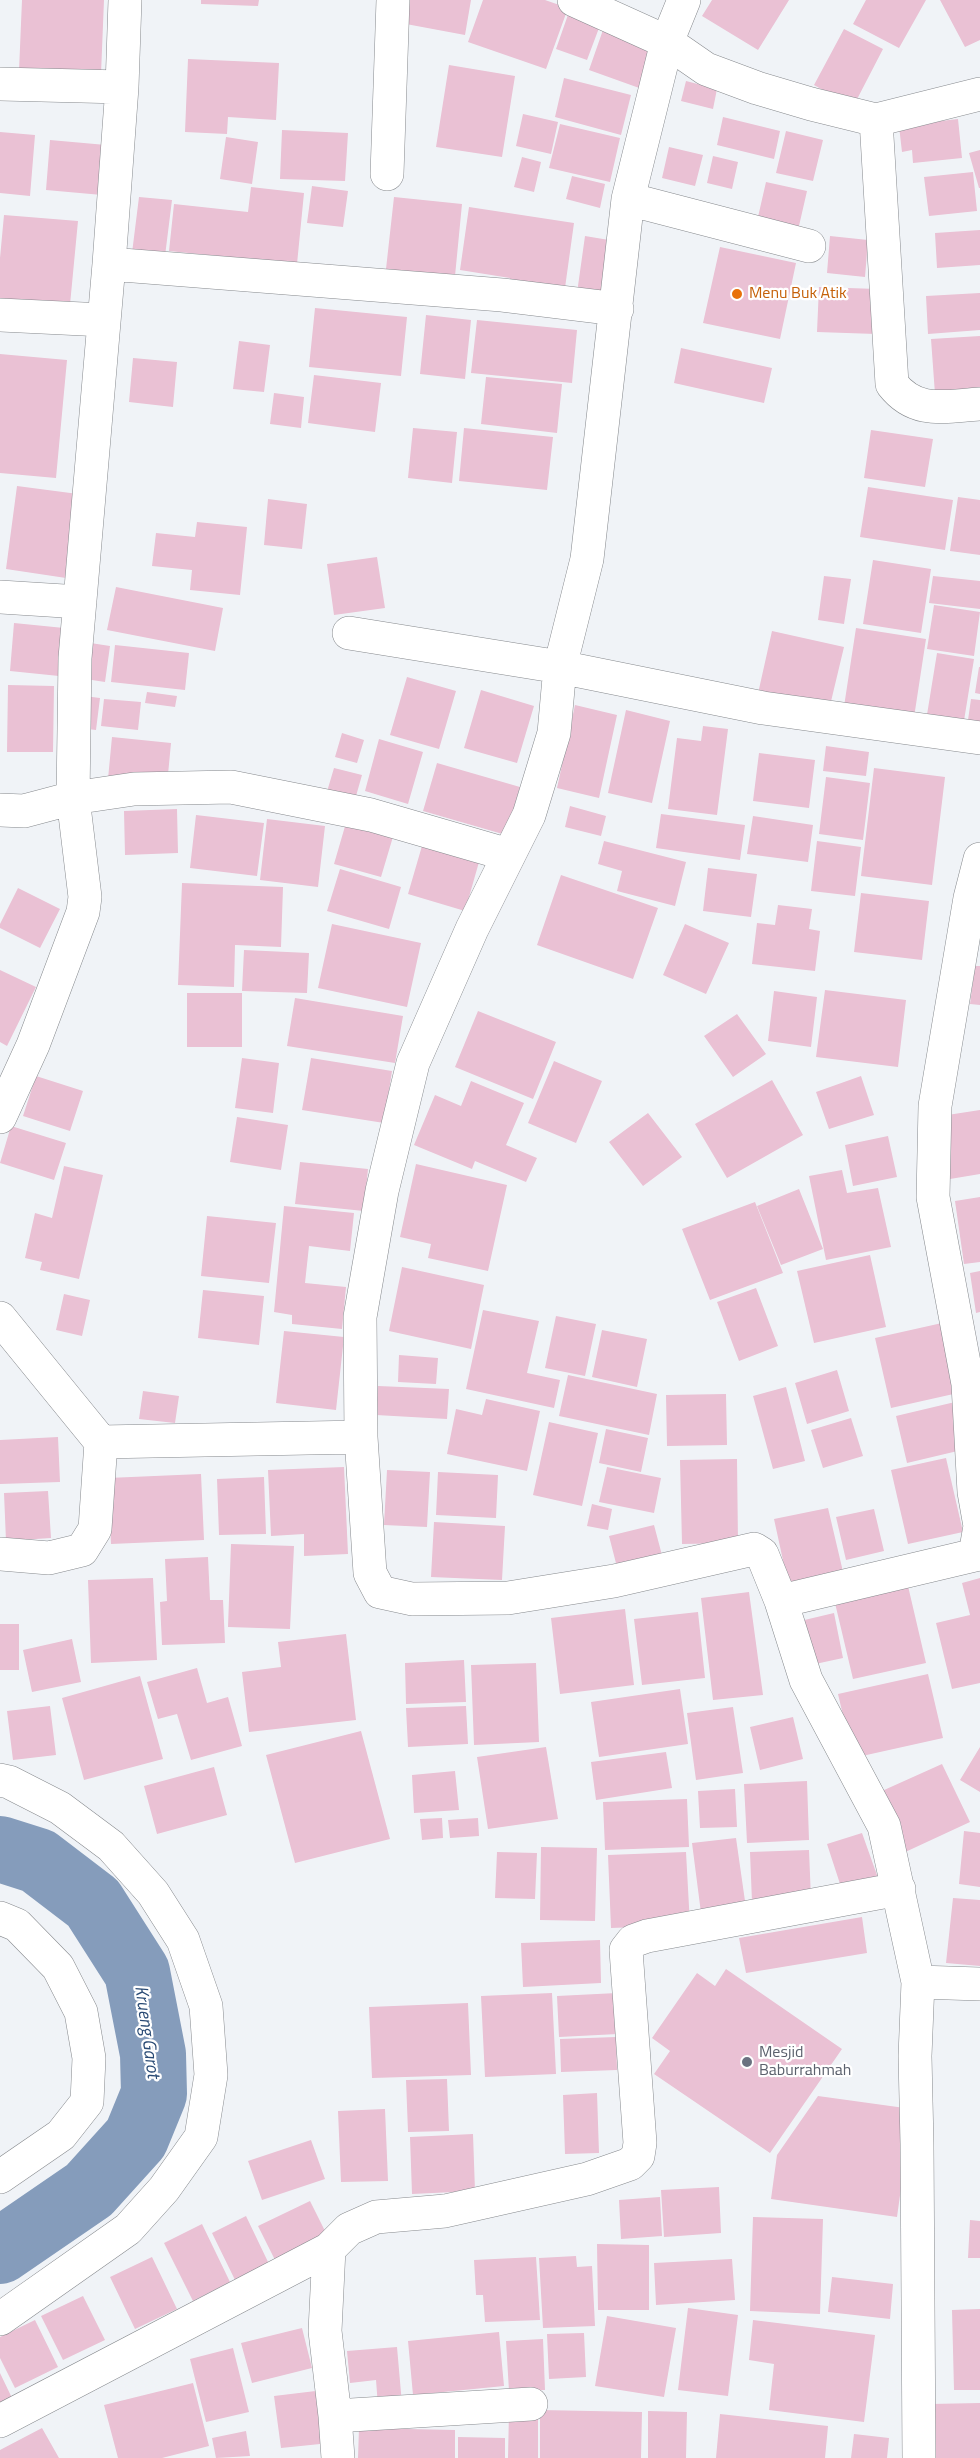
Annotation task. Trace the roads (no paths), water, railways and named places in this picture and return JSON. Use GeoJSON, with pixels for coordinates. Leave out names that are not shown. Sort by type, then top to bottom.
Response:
{"type":"FeatureCollection","features":[{"type":"Feature","properties":{"kind":"street"},"geometry":{"type":"LineString","coordinates":[[0,1117],[33,1045],[83,912],[85,897],[73,798],[75,658],[109,264],[122,87],[125,0]]}},
{"type":"Feature","properties":{"kind":"street"},"geometry":{"type":"LineString","coordinates":[[387,174],[393,0]]}},
{"type":"Feature","properties":{"kind":"street"},"geometry":{"type":"LineString","coordinates":[[574,0],[667,42],[706,69],[811,104],[876,120],[980,94]]}},
{"type":"Feature","properties":{"kind":"street"},"geometry":{"type":"LineString","coordinates":[[684,0],[667,42],[628,199],[617,309],[586,559],[560,667],[554,733],[529,815],[472,929],[413,1064],[382,1191],[360,1317],[361,1437],[370,1574],[380,1592],[412,1599],[508,1598],[614,1581],[754,1549],[762,1554],[781,1601],[806,1680],[884,1826],[918,1982],[915,2056],[919,2458]]}},
{"type":"Feature","properties":{"kind":"street"},"geometry":{"type":"LineString","coordinates":[[0,84],[122,87]]}},
{"type":"Feature","properties":{"kind":"street"},"geometry":{"type":"LineString","coordinates":[[876,120],[892,384],[901,396],[911,403],[938,407],[980,404]]}},
{"type":"Feature","properties":{"kind":"street"},"geometry":{"type":"LineString","coordinates":[[628,199],[809,246]]}},
{"type":"Feature","properties":{"kind":"street"},"geometry":{"type":"LineString","coordinates":[[109,264],[502,295],[617,309]]}},
{"type":"Feature","properties":{"kind":"street"},"geometry":{"type":"LineString","coordinates":[[0,315],[104,320]]}},
{"type":"Feature","properties":{"kind":"street"},"geometry":{"type":"LineString","coordinates":[[0,597],[80,602]]}},
{"type":"Feature","properties":{"kind":"street"},"geometry":{"type":"LineString","coordinates":[[349,633],[560,667],[763,708],[980,738]]}},
{"type":"Feature","properties":{"kind":"street"},"geometry":{"type":"LineString","coordinates":[[0,810],[24,811],[73,798],[134,789],[231,787],[371,815],[509,855]]}},
{"type":"Feature","properties":{"kind":"street"},"geometry":{"type":"LineString","coordinates":[[781,1601],[975,1555],[980,1526],[974,1492],[977,1472],[969,1384],[933,1197],[935,1106],[970,898],[980,859]]}},
{"type":"Feature","properties":{"kind":"street"},"geometry":{"type":"LineString","coordinates":[[0,1318],[101,1442],[94,1529],[82,1550],[50,1558],[0,1554]]}},
{"type":"Feature","properties":{"kind":"street"},"geometry":{"type":"LineString","coordinates":[[101,1442],[361,1437]]}},
{"type":"Feature","properties":{"kind":"street"},"geometry":{"type":"LineString","coordinates":[[0,1780],[9,1782],[60,1808],[111,1846],[153,1893],[183,1940],[206,2006],[211,2075],[201,2137],[164,2189],[128,2229],[0,2319]]}},
{"type":"Feature","properties":{"kind":"street"},"geometry":{"type":"LineString","coordinates":[[0,2421],[329,2248],[349,2229],[376,2217],[445,2211],[587,2179],[630,2164],[638,2156],[640,2143],[626,1950],[633,1941],[647,1936],[899,1889]]}},
{"type":"Feature","properties":{"kind":"street"},"geometry":{"type":"LineString","coordinates":[[0,1918],[17,1925],[58,1967],[81,2012],[89,2058],[87,2102],[61,2135],[0,2177]]}},
{"type":"Feature","properties":{"kind":"street"},"geometry":{"type":"LineString","coordinates":[[918,1982],[980,1984]]}},
{"type":"Feature","properties":{"kind":"street"},"geometry":{"type":"LineString","coordinates":[[329,2248],[325,2331],[338,2458]]}},
{"type":"Feature","properties":{"kind":"street"},"geometry":{"type":"LineString","coordinates":[[335,2416],[531,2404]]}},
{"type":"Feature","properties":{"kind":"waterway","name":"Krueng Garot"},"geometry":{"type":"LineString","coordinates":[[0,1849],[38,1861],[93,1903],[137,1972],[153,2054],[154,2094],[136,2138],[89,2190],[0,2251]]}},
{"type":"Feature","properties":{"kind":"place","name":"Menu Buk Atik"},"geometry":{"type":"Point","coordinates":[737,294]}},
{"type":"Feature","properties":{"kind":"place","name":"Mesjid Baburrahmah"},"geometry":{"type":"Point","coordinates":[747,2062]}}]}
